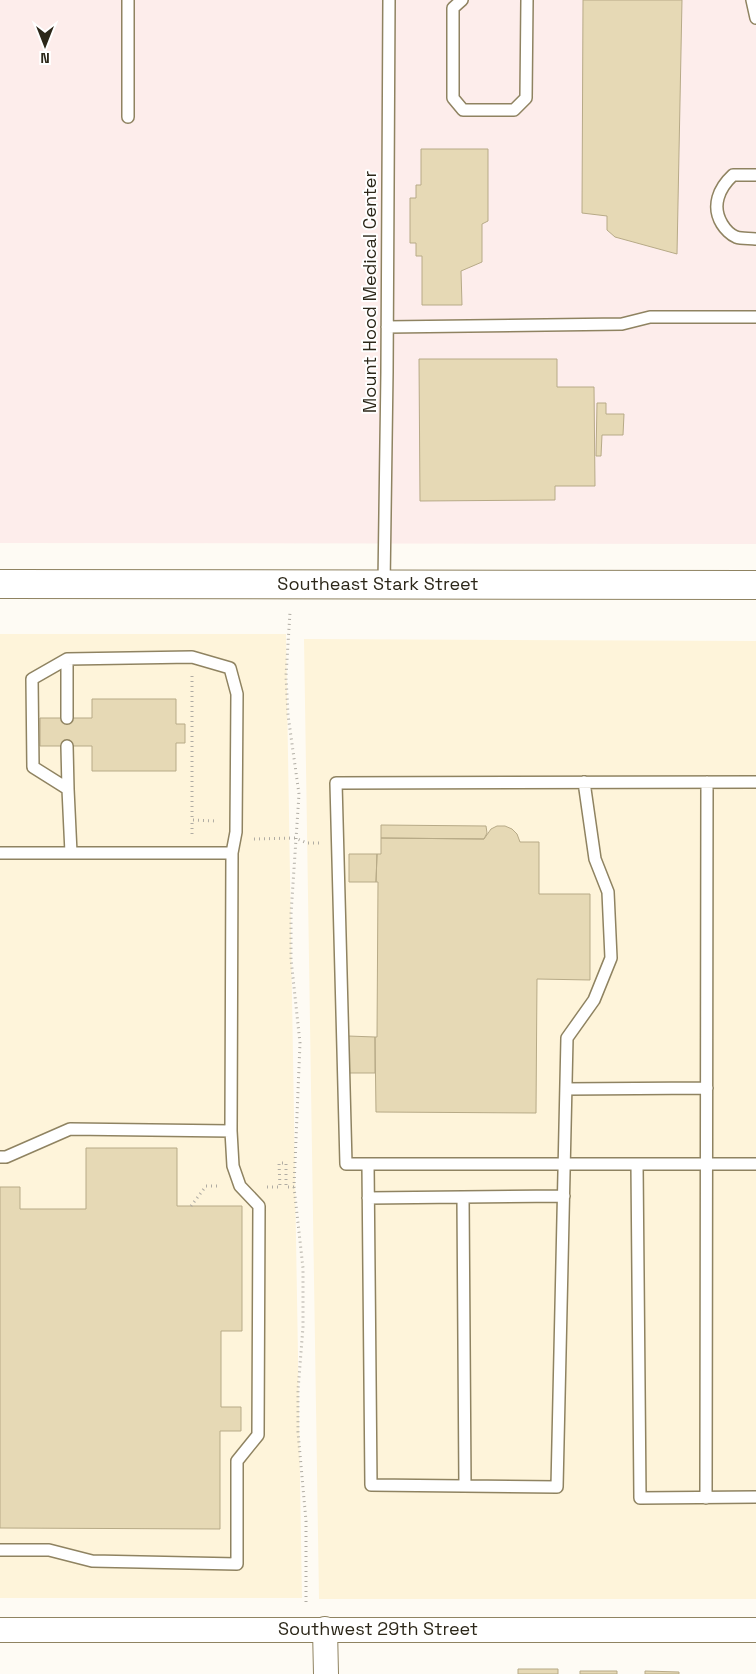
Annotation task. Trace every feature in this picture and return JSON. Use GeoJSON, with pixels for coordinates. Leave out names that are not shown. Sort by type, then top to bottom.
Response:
{"type":"FeatureCollection","features":[{"type":"Feature","properties":{"kind":"main road","name":"Southeast Stark Street"},"geometry":{"type":"LineString","coordinates":[[0,584],[756,585]]}},
{"type":"Feature","properties":{"kind":"street"},"geometry":{"type":"LineString","coordinates":[[325,1629],[326,1674]]}},
{"type":"Feature","properties":{"kind":"street","name":"Southwest 29th Street"},"geometry":{"type":"LineString","coordinates":[[0,1630],[756,1630]]}},
{"type":"Feature","properties":{"kind":"lane"},"geometry":{"type":"LineString","coordinates":[[128,0],[128,117]]}},
{"type":"Feature","properties":{"kind":"lane","name":"Mount Hood Medical Center"},"geometry":{"type":"LineString","coordinates":[[384,584],[389,0]]}},
{"type":"Feature","properties":{"kind":"lane"},"geometry":{"type":"LineString","coordinates":[[462,0],[453,8],[453,98],[463,110],[514,110],[526,98],[527,0]]}},
{"type":"Feature","properties":{"kind":"lane"},"geometry":{"type":"LineString","coordinates":[[752,0],[756,18]]}},
{"type":"Feature","properties":{"kind":"lane"},"geometry":{"type":"LineString","coordinates":[[756,175],[733,175],[724,184],[718,195],[717,207],[720,219],[726,230],[736,237],[756,239]]}},
{"type":"Feature","properties":{"kind":"lane"},"geometry":{"type":"LineString","coordinates":[[387,327],[614,325],[650,317],[756,318]]}},
{"type":"Feature","properties":{"kind":"lane"},"geometry":{"type":"LineString","coordinates":[[0,1550],[49,1550],[92,1561],[237,1564],[238,1461],[258,1435],[259,1206],[240,1186],[233,1166],[232,853],[236,832],[237,694],[230,668],[192,657],[66,659],[32,678],[33,767],[68,789]]}},
{"type":"Feature","properties":{"kind":"lane"},"geometry":{"type":"LineString","coordinates":[[66,659],[67,718]]}},
{"type":"Feature","properties":{"kind":"lane"},"geometry":{"type":"LineString","coordinates":[[67,746],[71,853]]}},
{"type":"Feature","properties":{"kind":"lane"},"geometry":{"type":"LineString","coordinates":[[368,1164],[371,1485],[557,1487],[567,1038],[594,1000],[611,958],[608,892],[595,859],[584,782]]}},
{"type":"Feature","properties":{"kind":"lane"},"geometry":{"type":"LineString","coordinates":[[706,1498],[708,782]]}},
{"type":"Feature","properties":{"kind":"lane"},"geometry":{"type":"LineString","coordinates":[[756,782],[336,783],[346,1164],[756,1164]]}},
{"type":"Feature","properties":{"kind":"lane"},"geometry":{"type":"LineString","coordinates":[[0,853],[232,853]]}},
{"type":"Feature","properties":{"kind":"lane"},"geometry":{"type":"LineString","coordinates":[[566,1089],[707,1088]]}},
{"type":"Feature","properties":{"kind":"lane"},"geometry":{"type":"LineString","coordinates":[[0,1158],[6,1158],[70,1129],[232,1131]]}},
{"type":"Feature","properties":{"kind":"lane"},"geometry":{"type":"LineString","coordinates":[[637,1164],[640,1498],[756,1497]]}},
{"type":"Feature","properties":{"kind":"lane"},"geometry":{"type":"LineString","coordinates":[[368,1198],[564,1196]]}},
{"type":"Feature","properties":{"kind":"lane"},"geometry":{"type":"LineString","coordinates":[[463,1197],[465,1486]]}},
{"type":"Feature","properties":{"kind":"path"},"geometry":{"type":"LineString","coordinates":[[292,584],[286,676],[288,715],[299,794],[290,914],[290,959],[300,1043],[294,1187],[303,1268],[303,1327],[298,1390],[298,1432],[306,1522],[306,1605],[314,1605]]}},
{"type":"Feature","properties":{"kind":"path"},"geometry":{"type":"LineString","coordinates":[[192,657],[192,820]]}},
{"type":"Feature","properties":{"kind":"path"},"geometry":{"type":"LineString","coordinates":[[295,838],[307,843],[337,843]]}},
{"type":"Feature","properties":{"kind":"path"},"geometry":{"type":"LineString","coordinates":[[191,1206],[206,1186],[280,1187],[279,1163],[286,1163],[286,1187],[294,1187]]}},
{"type":"Feature","properties":{"kind":"shaded area"},"geometry":{"type":"Polygon","coordinates":[[[0,0],[756,0],[756,544],[0,543],[0,0]]]}},
{"type":"Feature","properties":{"kind":"shaded area"},"geometry":{"type":"Polygon","coordinates":[[[0,634],[286,634],[302,1598],[0,1598],[0,634]]]}},
{"type":"Feature","properties":{"kind":"shaded area"},"geometry":{"type":"Polygon","coordinates":[[[304,639],[756,641],[756,1599],[319,1599],[304,639]]]}},
{"type":"Feature","properties":{"kind":"building"},"geometry":{"type":"Polygon","coordinates":[[[583,0],[682,0],[677,254],[615,237],[607,230],[607,216],[582,213],[583,0]]]}},
{"type":"Feature","properties":{"kind":"building"},"geometry":{"type":"Polygon","coordinates":[[[421,149],[488,149],[488,221],[482,224],[482,262],[461,271],[462,305],[422,305],[422,256],[416,256],[416,243],[410,243],[410,198],[416,198],[416,185],[421,185],[421,149]]]}},
{"type":"Feature","properties":{"kind":"building"},"geometry":{"type":"Polygon","coordinates":[[[419,359],[557,359],[557,387],[594,387],[595,486],[555,486],[555,500],[420,501],[419,359]]]}},
{"type":"Feature","properties":{"kind":"building"},"geometry":{"type":"Polygon","coordinates":[[[597,403],[606,403],[606,414],[624,414],[623,435],[602,435],[601,456],[596,456],[597,403]]]}},
{"type":"Feature","properties":{"kind":"building"},"geometry":{"type":"Polygon","coordinates":[[[92,699],[176,699],[176,724],[185,724],[185,743],[176,743],[176,771],[92,771],[92,746],[40,746],[40,718],[92,718],[92,699]]]}},
{"type":"Feature","properties":{"kind":"building"},"geometry":{"type":"Polygon","coordinates":[[[381,825],[486,826],[487,833],[484,839],[381,838],[381,825]]]}},
{"type":"Feature","properties":{"kind":"building"},"geometry":{"type":"Polygon","coordinates":[[[497,826],[505,826],[512,829],[517,834],[520,842],[539,842],[539,894],[590,894],[590,980],[537,979],[536,1113],[376,1112],[375,1037],[377,1037],[378,882],[376,882],[377,854],[381,854],[381,838],[484,839],[491,829],[497,826]]]}},
{"type":"Feature","properties":{"kind":"building"},"geometry":{"type":"Polygon","coordinates":[[[349,854],[377,854],[376,882],[349,882],[349,854]]]}},
{"type":"Feature","properties":{"kind":"building"},"geometry":{"type":"Polygon","coordinates":[[[348,1036],[375,1037],[375,1073],[348,1073],[348,1036]]]}},
{"type":"Feature","properties":{"kind":"building"},"geometry":{"type":"Polygon","coordinates":[[[86,1148],[177,1148],[177,1206],[242,1206],[242,1331],[221,1331],[221,1407],[241,1407],[241,1431],[220,1431],[220,1529],[0,1528],[0,1187],[20,1187],[20,1209],[86,1209],[86,1148]]]}},
{"type":"Feature","properties":{"kind":"building"},"geometry":{"type":"Polygon","coordinates":[[[518,1669],[558,1669],[558,1674],[518,1674],[518,1669]]]}},
{"type":"Feature","properties":{"kind":"building"},"geometry":{"type":"Polygon","coordinates":[[[580,1671],[617,1671],[617,1674],[580,1674],[580,1671]]]}},
{"type":"Feature","properties":{"kind":"building"},"geometry":{"type":"Polygon","coordinates":[[[645,1671],[679,1672],[679,1674],[645,1674],[645,1671]]]}}]}
